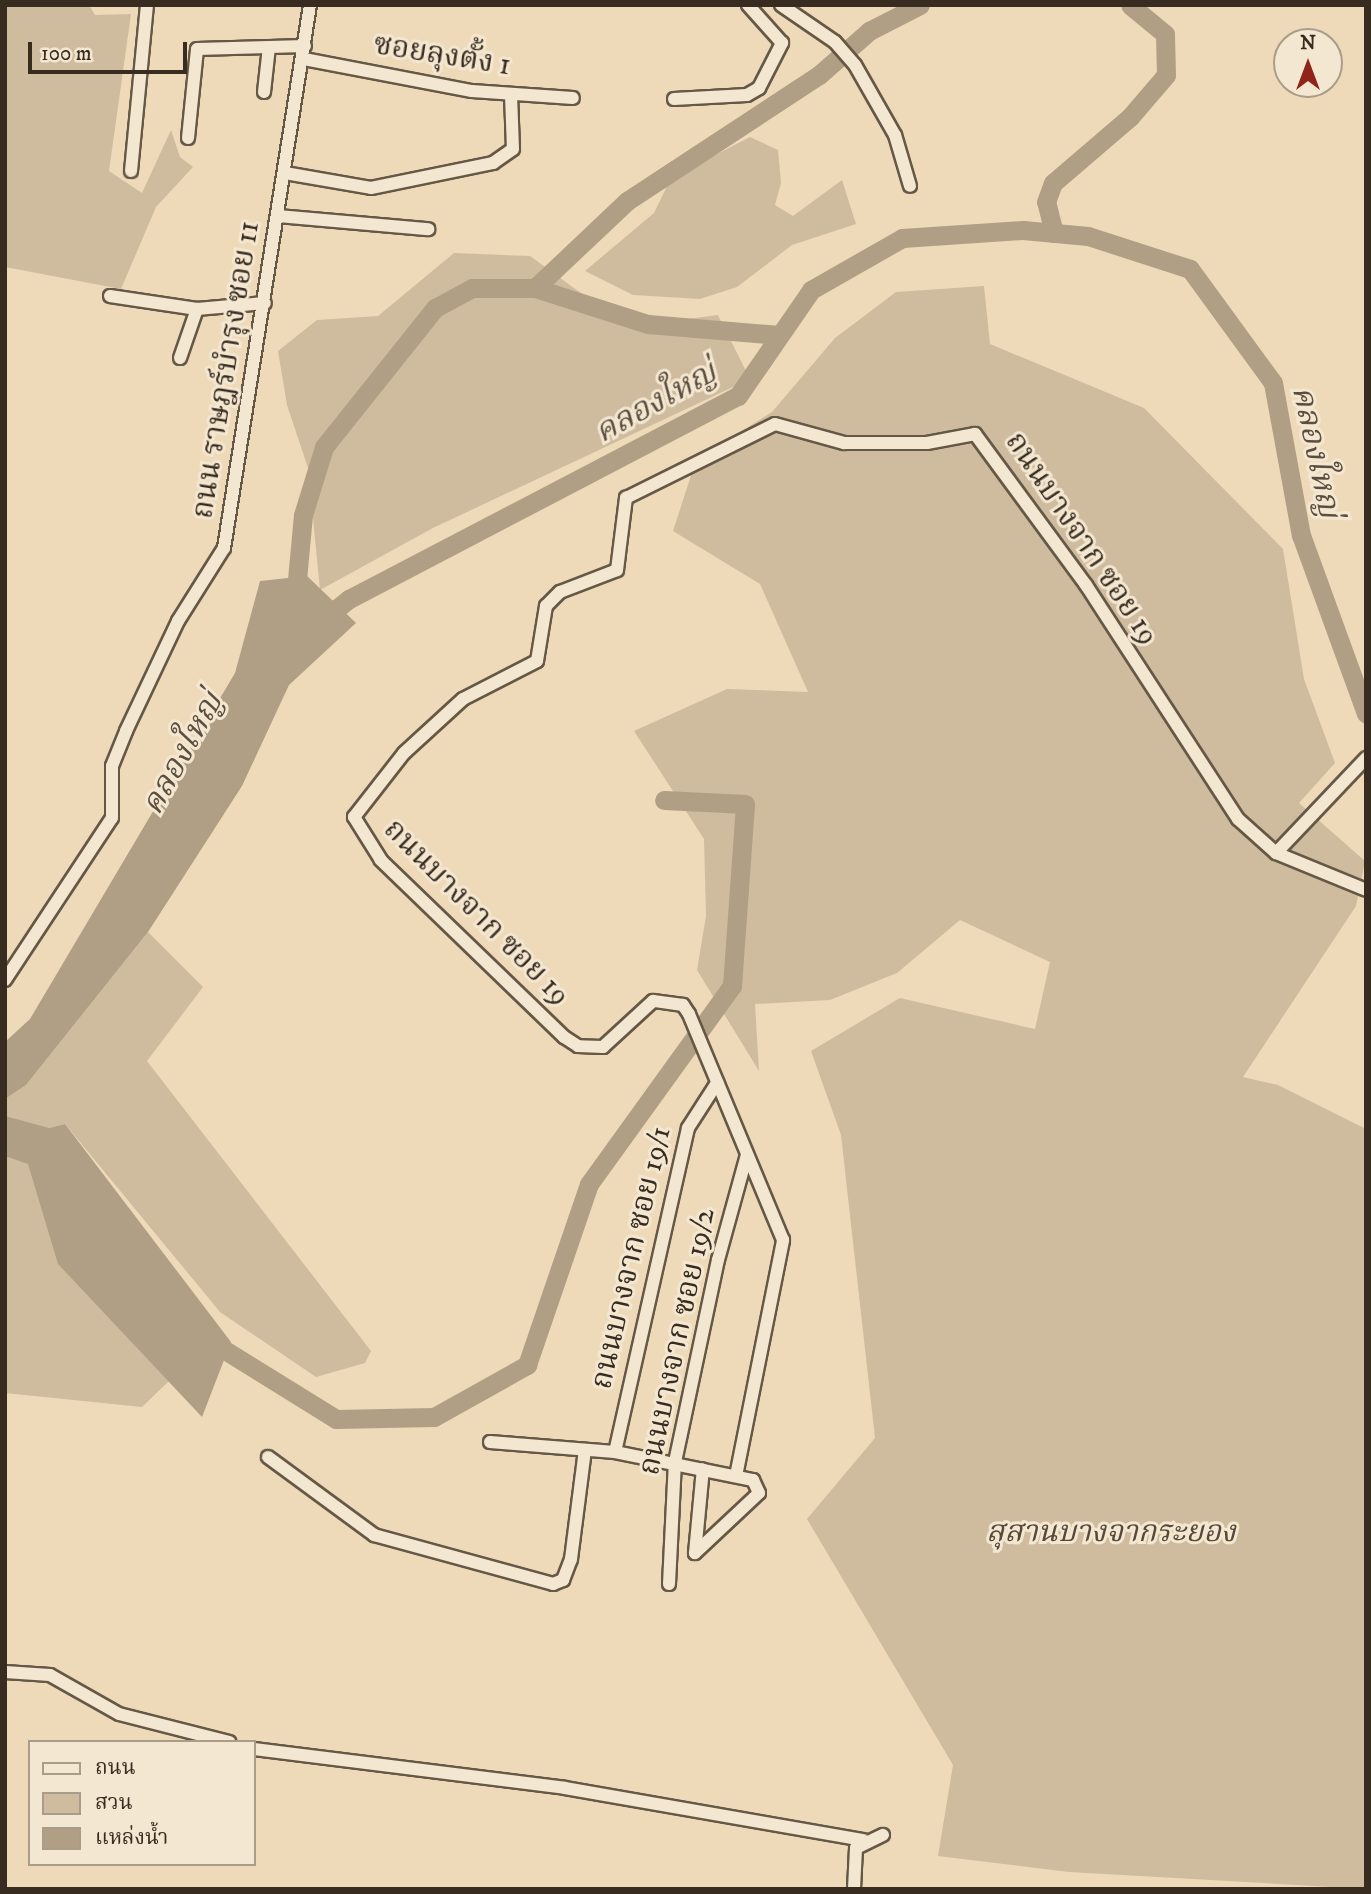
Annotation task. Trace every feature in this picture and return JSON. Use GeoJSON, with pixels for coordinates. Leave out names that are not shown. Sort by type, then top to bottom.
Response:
{"type":"FeatureCollection","features":[{"type":"Feature","properties":{"kind":"street"},"geometry":{"type":"LineString","coordinates":[[131,171],[147,5]]}},
{"type":"Feature","properties":{"kind":"street","name":"ถนน ราษฎร์บำรุง ซอย 11"},"geometry":{"type":"LineString","coordinates":[[5,980],[112,818],[112,766],[126,731],[177,621],[224,548],[265,303],[310,5]]}},
{"type":"Feature","properties":{"kind":"street"},"geometry":{"type":"LineString","coordinates":[[674,99],[747,95],[759,88],[782,43],[748,5]]}},
{"type":"Feature","properties":{"kind":"street"},"geometry":{"type":"LineString","coordinates":[[781,5],[835,43],[855,65],[895,135],[910,186]]}},
{"type":"Feature","properties":{"kind":"street"},"geometry":{"type":"LineString","coordinates":[[264,92],[269,47]]}},
{"type":"Feature","properties":{"kind":"street","name":"ซอยลุงตั้ง 1"},"geometry":{"type":"LineString","coordinates":[[188,138],[197,49],[269,47],[511,95],[573,98]]}},
{"type":"Feature","properties":{"kind":"street"},"geometry":{"type":"LineString","coordinates":[[285,173],[372,188],[493,163],[513,149],[511,95]]}},
{"type":"Feature","properties":{"kind":"street"},"geometry":{"type":"LineString","coordinates":[[278,216],[428,229]]}},
{"type":"Feature","properties":{"kind":"street"},"geometry":{"type":"LineString","coordinates":[[110,296],[197,309],[265,303]]}},
{"type":"Feature","properties":{"kind":"street"},"geometry":{"type":"LineString","coordinates":[[180,358],[197,309]]}},
{"type":"Feature","properties":{"kind":"street","name":"ถนนบางจาก ซอย 19"},"geometry":{"type":"LineString","coordinates":[[736,1476],[783,1249],[781,1231],[689,1014],[683,1005],[653,1001],[603,1047],[578,1046],[517,999],[381,860],[354,817],[404,753],[463,699],[537,661],[546,606],[560,592],[617,570],[626,498],[764,426],[787,425],[832,442],[928,443],[965,431],[984,440],[1238,819],[1276,853]]}},
{"type":"Feature","properties":{"kind":"street"},"geometry":{"type":"LineString","coordinates":[[1366,758],[1276,853],[1366,890]]}},
{"type":"Feature","properties":{"kind":"street","name":"ถนนบางจาก ซอย 19/1"},"geometry":{"type":"LineString","coordinates":[[615,1452],[688,1128],[717,1083]]}},
{"type":"Feature","properties":{"kind":"street","name":"ถนนบางจาก ซอย 19/2"},"geometry":{"type":"LineString","coordinates":[[668,1584],[676,1462],[718,1260],[747,1155]]}},
{"type":"Feature","properties":{"kind":"street"},"geometry":{"type":"LineString","coordinates":[[490,1442],[615,1452],[676,1462],[753,1480],[759,1493],[695,1553],[703,1469]]}},
{"type":"Feature","properties":{"kind":"street"},"geometry":{"type":"LineString","coordinates":[[268,1457],[374,1535],[553,1584],[563,1580],[571,1559],[585,1450]]}},
{"type":"Feature","properties":{"kind":"street"},"geometry":{"type":"LineString","coordinates":[[5,1672],[50,1675],[119,1714],[221,1740]]}},
{"type":"Feature","properties":{"kind":"street"},"geometry":{"type":"LineString","coordinates":[[256,1749],[565,1788],[863,1840],[883,1835]]}},
{"type":"Feature","properties":{"kind":"street"},"geometry":{"type":"LineString","coordinates":[[855,1889],[856,1848],[863,1840]]}},
{"type":"Feature","properties":{"kind":"green space"},"geometry":{"type":"Polygon","coordinates":[[[5,5],[89,5],[95,15],[131,14],[109,171],[142,193],[171,130],[180,157],[193,167],[156,207],[121,289],[5,267],[5,5]]]}},
{"type":"Feature","properties":{"kind":"green space"},"geometry":{"type":"Polygon","coordinates":[[[750,137],[778,150],[781,183],[775,205],[793,216],[842,180],[856,224],[792,245],[737,287],[700,299],[633,295],[585,271],[654,213],[671,178],[750,137]]]}},
{"type":"Feature","properties":{"kind":"green space"},"geometry":{"type":"Polygon","coordinates":[[[454,253],[530,256],[618,320],[648,324],[718,315],[750,379],[433,528],[320,590],[308,468],[287,405],[278,351],[317,320],[378,316],[454,253]]]}},
{"type":"Feature","properties":{"kind":"green space","name":"สุสานบางจากระยอง"},"geometry":{"type":"Polygon","coordinates":[[[984,286],[990,344],[1144,408],[1283,549],[1304,679],[1335,763],[1299,803],[1365,861],[1356,906],[1243,1077],[1278,1085],[1366,1129],[1366,1889],[1069,1872],[938,1856],[953,1765],[807,1519],[875,1438],[841,1135],[811,1051],[900,998],[1035,1029],[1050,962],[960,920],[897,973],[830,1000],[755,1004],[759,1071],[697,970],[706,916],[704,839],[634,731],[727,689],[808,692],[760,584],[673,531],[696,460],[772,412],[835,338],[896,292],[984,286]]]}},
{"type":"Feature","properties":{"kind":"green space"},"geometry":{"type":"Polygon","coordinates":[[[148,932],[203,987],[147,1061],[371,1351],[365,1363],[316,1377],[220,1312],[65,1124],[28,1133],[140,1351],[169,1381],[142,1407],[5,1393],[5,1099],[26,1085],[148,932]]]}},
{"type":"Feature","properties":{"kind":"water"},"geometry":{"type":"Polygon","coordinates":[[[307,576],[356,623],[289,685],[242,786],[148,932],[26,1085],[5,1099],[5,1042],[30,1019],[235,673],[260,581],[307,576]]]}},
{"type":"Feature","properties":{"kind":"water"},"geometry":{"type":"Polygon","coordinates":[[[5,1116],[49,1128],[65,1124],[231,1342],[202,1417],[58,1264],[28,1164],[5,1156],[5,1116]]]}},
{"type":"Feature","properties":{"kind":"waterway"},"geometry":{"type":"LineString","coordinates":[[535,288],[627,201],[819,75],[869,31],[920,5]]}},
{"type":"Feature","properties":{"kind":"waterway"},"geometry":{"type":"LineString","coordinates":[[1054,233],[1046,202],[1053,183],[1130,117],[1166,75],[1165,34],[1130,5]]}},
{"type":"Feature","properties":{"kind":"waterway","name":"คลองใหญ่"},"geometry":{"type":"LineString","coordinates":[[319,623],[349,599],[738,396],[811,290],[902,238],[1023,230],[1088,236],[1190,269],[1273,383],[1301,535],[1366,714]]}},
{"type":"Feature","properties":{"kind":"waterway"},"geometry":{"type":"LineString","coordinates":[[295,601],[303,515],[324,447],[435,308],[472,288],[535,288],[648,324],[780,335]]}},
{"type":"Feature","properties":{"kind":"waterway"},"geometry":{"type":"LineString","coordinates":[[207,1339],[336,1419],[434,1417],[527,1365],[589,1184],[732,986],[745,804],[664,800]]}}]}
